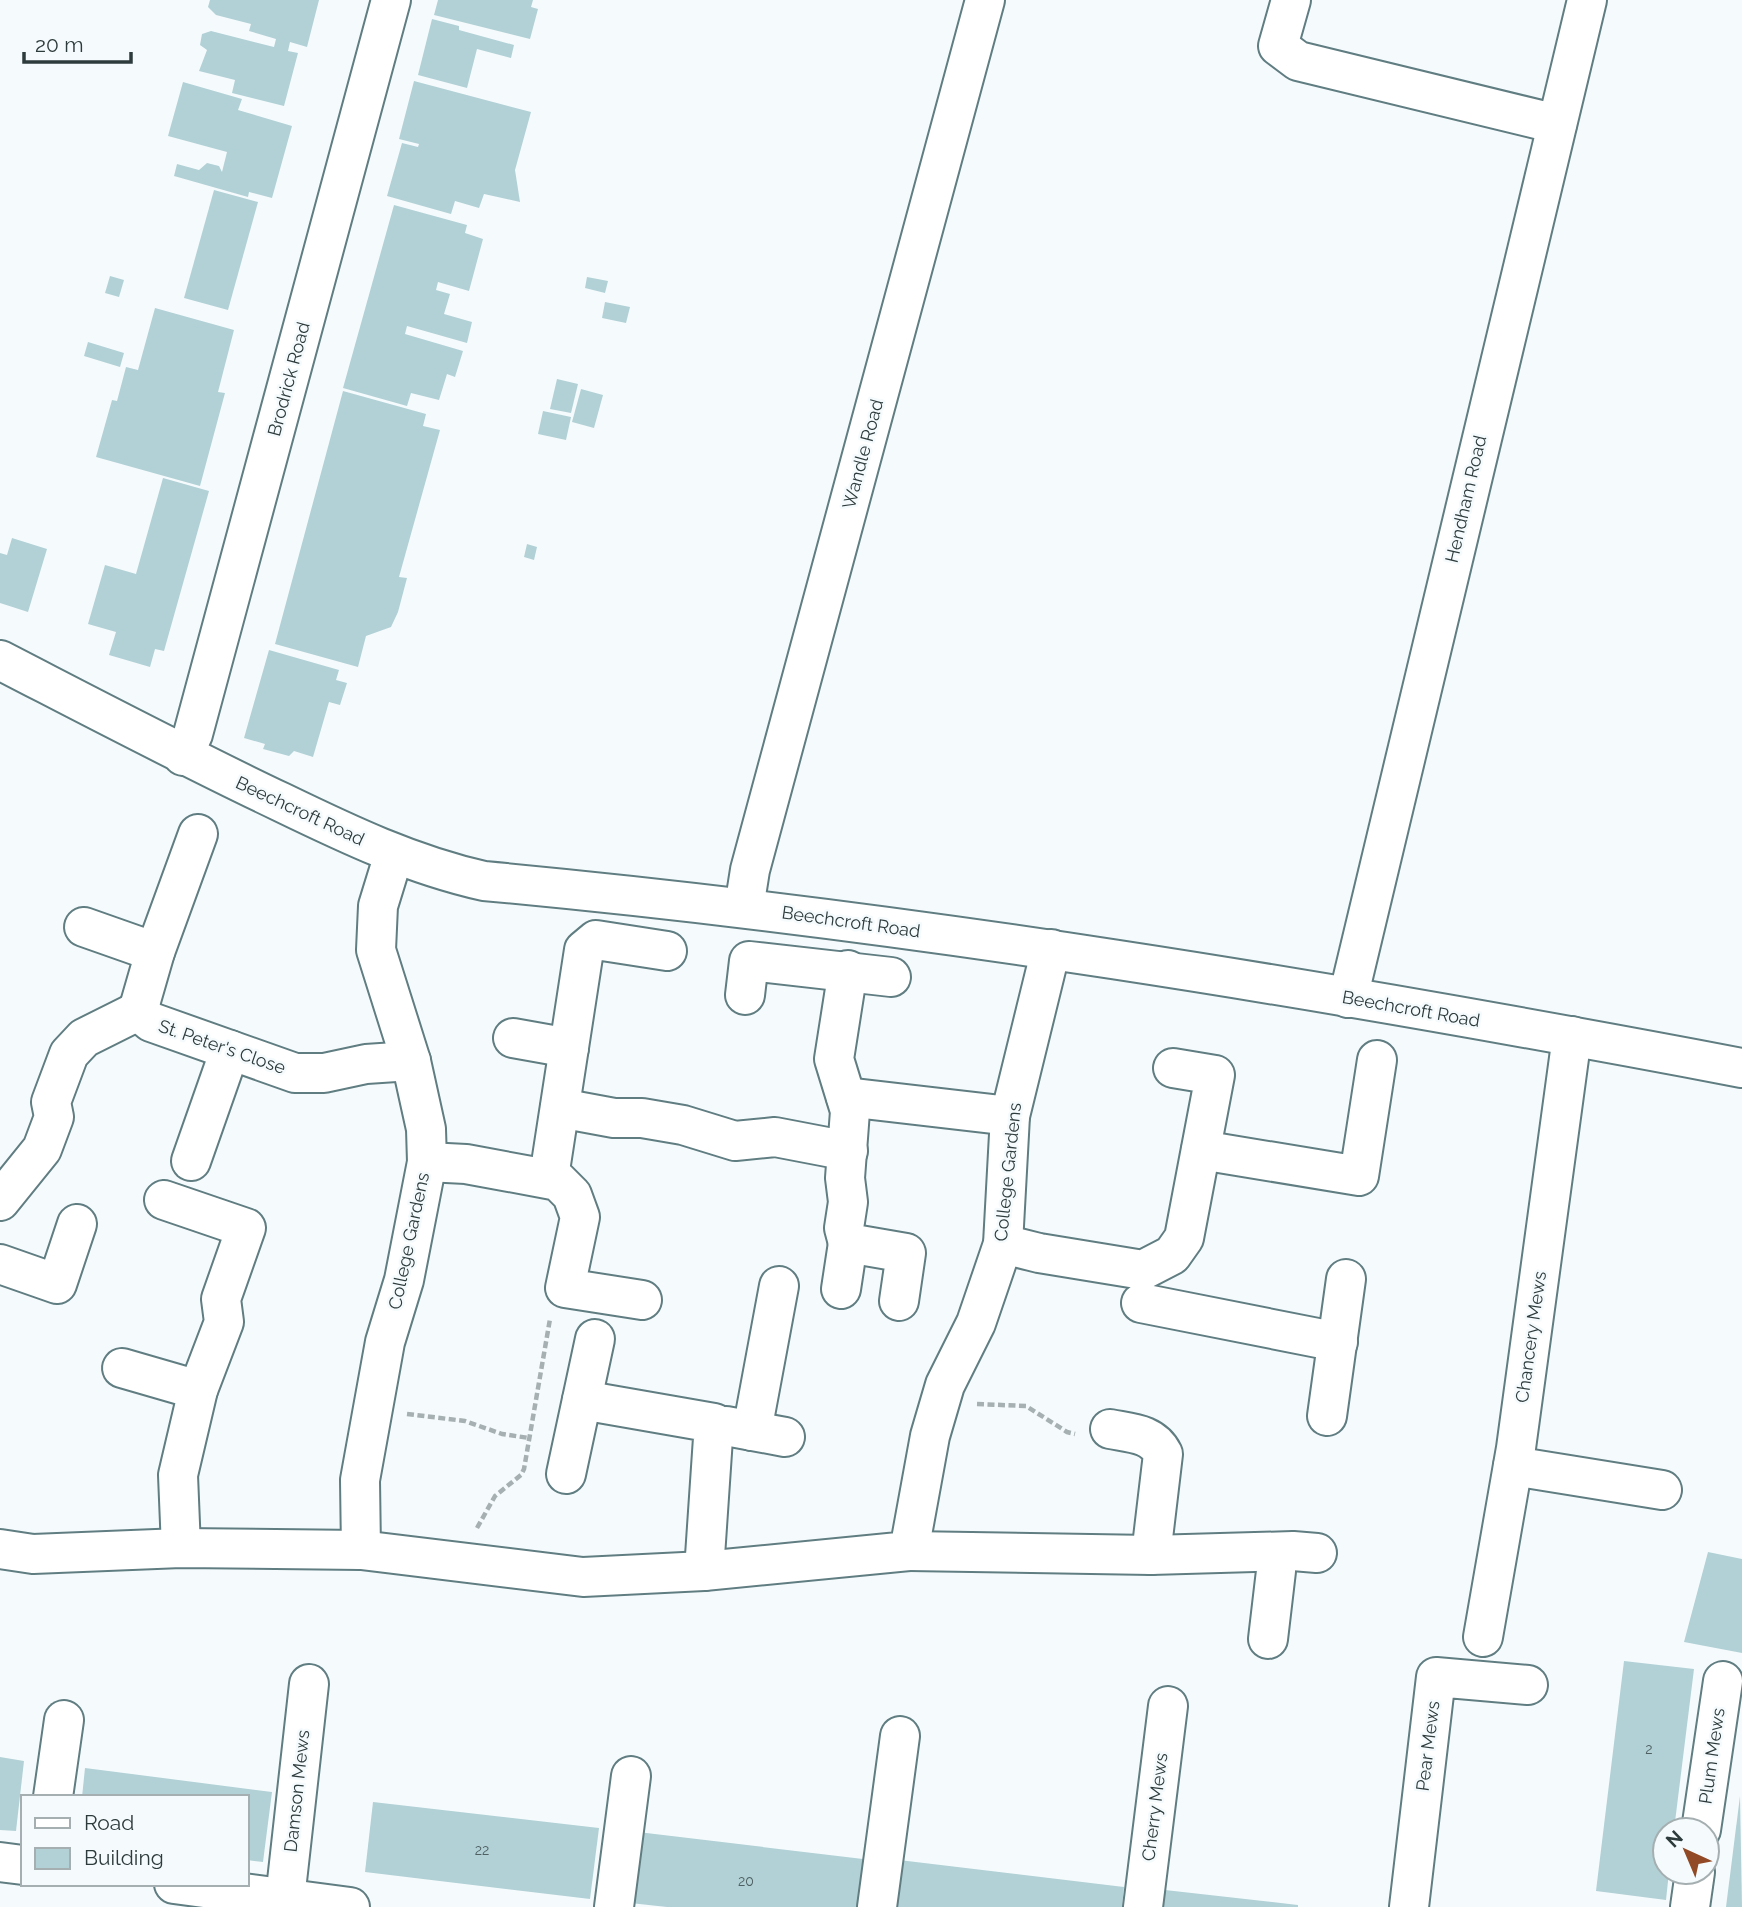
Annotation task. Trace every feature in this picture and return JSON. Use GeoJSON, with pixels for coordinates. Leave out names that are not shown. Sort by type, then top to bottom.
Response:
{"type":"FeatureCollection","features":[{"type":"Feature","properties":{"kind":"street","name":"Brodrick Road"},"geometry":{"type":"LineString","coordinates":[[183,756],[193,734],[391,0]]}},
{"type":"Feature","properties":{"kind":"street","name":"Wandle Road"},"geometry":{"type":"LineString","coordinates":[[744,908],[745,889],[756,846],[985,0]]}},
{"type":"Feature","properties":{"kind":"street"},"geometry":{"type":"LineString","coordinates":[[1291,0],[1278,46],[1298,61],[1557,124]]}},
{"type":"Feature","properties":{"kind":"street","name":"Hendham Road"},"geometry":{"type":"LineString","coordinates":[[1348,998],[1587,0]]}},
{"type":"Feature","properties":{"kind":"street","name":"Beechcroft Road"},"geometry":{"type":"LineString","coordinates":[[0,660],[183,756],[394,854],[442,872],[484,881],[744,908],[1051,950],[1572,1036],[1742,1068]]}},
{"type":"Feature","properties":{"kind":"street","name":"St. Peter's Close"},"geometry":{"type":"LineString","coordinates":[[198,834],[155,952],[138,1011],[151,1022],[295,1073],[324,1073],[366,1064],[411,1061]]}},
{"type":"Feature","properties":{"kind":"street","name":"College Gardens"},"geometry":{"type":"LineString","coordinates":[[362,1550],[360,1480],[386,1342],[404,1280],[427,1162],[426,1129],[411,1061],[376,950],[378,906],[394,854]]}},
{"type":"Feature","properties":{"kind":"street"},"geometry":{"type":"LineString","coordinates":[[84,927],[155,952]]}},
{"type":"Feature","properties":{"kind":"street"},"geometry":{"type":"LineString","coordinates":[[549,1177],[584,950],[589,943],[596,940],[667,951]]}},
{"type":"Feature","properties":{"kind":"street","name":"College Gardens"},"geometry":{"type":"LineString","coordinates":[[909,1550],[930,1436],[945,1385],[976,1323],[1003,1244],[1010,1116],[1051,950]]}},
{"type":"Feature","properties":{"kind":"street"},"geometry":{"type":"LineString","coordinates":[[745,995],[749,961],[848,970],[891,977]]}},
{"type":"Feature","properties":{"kind":"street"},"geometry":{"type":"LineString","coordinates":[[841,1289],[848,1244],[844,1228],[848,1202],[846,1165],[850,1111],[834,1059],[848,970]]}},
{"type":"Feature","properties":{"kind":"street"},"geometry":{"type":"LineString","coordinates":[[0,1201],[42,1149],[54,1116],[51,1102],[69,1054],[84,1038],[138,1011]]}},
{"type":"Feature","properties":{"kind":"street","name":"Chancery Mews"},"geometry":{"type":"LineString","coordinates":[[1483,1637],[1513,1466],[1572,1036]]}},
{"type":"Feature","properties":{"kind":"street"},"geometry":{"type":"LineString","coordinates":[[513,1038],[569,1048]]}},
{"type":"Feature","properties":{"kind":"street"},"geometry":{"type":"LineString","coordinates":[[191,1161],[230,1050]]}},
{"type":"Feature","properties":{"kind":"street"},"geometry":{"type":"LineString","coordinates":[[1201,1150],[1359,1176],[1377,1060]]}},
{"type":"Feature","properties":{"kind":"street"},"geometry":{"type":"LineString","coordinates":[[1141,1301],[1184,1238],[1215,1075],[1172,1068]]}},
{"type":"Feature","properties":{"kind":"street"},"geometry":{"type":"LineString","coordinates":[[846,1097],[1010,1116]]}},
{"type":"Feature","properties":{"kind":"street"},"geometry":{"type":"LineString","coordinates":[[560,1108],[614,1118],[642,1118],[683,1125],[735,1142],[775,1138],[846,1165]]}},
{"type":"Feature","properties":{"kind":"street"},"geometry":{"type":"LineString","coordinates":[[427,1162],[466,1164],[549,1177],[558,1181],[579,1208],[565,1288],[642,1300]]}},
{"type":"Feature","properties":{"kind":"street"},"geometry":{"type":"LineString","coordinates":[[164,1200],[246,1228],[221,1299],[225,1322],[198,1390],[178,1475],[181,1548]]}},
{"type":"Feature","properties":{"kind":"street"},"geometry":{"type":"LineString","coordinates":[[0,1264],[57,1284],[77,1224]]}},
{"type":"Feature","properties":{"kind":"street"},"geometry":{"type":"LineString","coordinates":[[848,1244],[906,1253],[899,1301]]}},
{"type":"Feature","properties":{"kind":"street"},"geometry":{"type":"LineString","coordinates":[[1003,1244],[1039,1253],[1141,1301],[1338,1342]]}},
{"type":"Feature","properties":{"kind":"street"},"geometry":{"type":"LineString","coordinates":[[1327,1416],[1346,1279]]}},
{"type":"Feature","properties":{"kind":"street"},"geometry":{"type":"LineString","coordinates":[[582,1401],[769,1434],[779,1286]]}},
{"type":"Feature","properties":{"kind":"street"},"geometry":{"type":"LineString","coordinates":[[566,1474],[595,1339]]}},
{"type":"Feature","properties":{"kind":"street"},"geometry":{"type":"LineString","coordinates":[[122,1368],[198,1390]]}},
{"type":"Feature","properties":{"kind":"street"},"geometry":{"type":"LineString","coordinates":[[704,1571],[714,1423]]}},
{"type":"Feature","properties":{"kind":"street"},"geometry":{"type":"LineString","coordinates":[[1110,1429],[1146,1436],[1158,1443],[1163,1454],[1150,1555]]}},
{"type":"Feature","properties":{"kind":"street"},"geometry":{"type":"LineString","coordinates":[[1513,1466],[1662,1490]]}},
{"type":"Feature","properties":{"kind":"street"},"geometry":{"type":"LineString","coordinates":[[0,1549],[33,1554],[181,1548],[362,1550],[583,1577],[704,1571],[909,1550],[1150,1555],[1295,1552],[1276,1571],[1268,1639]]}},
{"type":"Feature","properties":{"kind":"street","name":"Pear Mews"},"geometry":{"type":"LineString","coordinates":[[1409,1907],[1436,1677],[1528,1685]]}},
{"type":"Feature","properties":{"kind":"street","name":"Plum Mews"},"geometry":{"type":"LineString","coordinates":[[1703,1816],[1723,1681]]}},
{"type":"Feature","properties":{"kind":"street","name":"Damson Mews"},"geometry":{"type":"LineString","coordinates":[[300,1902],[309,1684]]}},
{"type":"Feature","properties":{"kind":"street","name":"Cherry Mews"},"geometry":{"type":"LineString","coordinates":[[1143,1907],[1168,1706]]}},
{"type":"Feature","properties":{"kind":"street"},"geometry":{"type":"LineString","coordinates":[[53,1795],[64,1720]]}},
{"type":"Feature","properties":{"kind":"street"},"geometry":{"type":"LineString","coordinates":[[877,1907],[900,1736]]}},
{"type":"Feature","properties":{"kind":"street"},"geometry":{"type":"LineString","coordinates":[[614,1907],[631,1776]]}},
{"type":"Feature","properties":{"kind":"street"},"geometry":{"type":"LineString","coordinates":[[0,1862],[21,1865]]}},
{"type":"Feature","properties":{"kind":"street"},"geometry":{"type":"LineString","coordinates":[[188,1886],[350,1907]]}},
{"type":"Feature","properties":{"kind":"street"},"geometry":{"type":"LineString","coordinates":[[1690,1907],[1693,1886]]}},
{"type":"Feature","properties":{"kind":"path"},"geometry":{"type":"LineString","coordinates":[[472,1563],[473,1541],[478,1524],[495,1496],[521,1475],[554,1297],[565,1288]]}},
{"type":"Feature","properties":{"kind":"path"},"geometry":{"type":"LineString","coordinates":[[404,1402],[402,1413],[465,1421],[502,1434],[529,1438]]}},
{"type":"Feature","properties":{"kind":"path"},"geometry":{"type":"LineString","coordinates":[[930,1436],[947,1436],[977,1404],[985,1403],[1026,1406],[1067,1432],[1096,1438],[1110,1429]]}},
{"type":"Feature","properties":{"kind":"building"},"geometry":{"type":"Polygon","coordinates":[[[210,0],[319,0],[307,47],[290,42],[288,51],[298,53],[284,106],[232,93],[235,80],[199,71],[207,50],[200,45],[202,34],[211,31],[274,47],[276,39],[249,31],[251,24],[216,15],[208,7],[210,0]]]}},
{"type":"Feature","properties":{"kind":"building"},"geometry":{"type":"Polygon","coordinates":[[[438,0],[533,0],[531,7],[538,9],[530,39],[434,15],[438,0]]]}},
{"type":"Feature","properties":{"kind":"building"},"geometry":{"type":"Polygon","coordinates":[[[432,19],[459,26],[459,30],[514,45],[511,58],[477,49],[467,88],[418,75],[432,19]]]}},
{"type":"Feature","properties":{"kind":"building"},"geometry":{"type":"Polygon","coordinates":[[[414,81],[531,112],[515,170],[520,202],[484,194],[479,208],[455,201],[451,214],[387,196],[402,143],[418,147],[419,144],[399,139],[414,81]]]}},
{"type":"Feature","properties":{"kind":"building"},"geometry":{"type":"Polygon","coordinates":[[[183,82],[242,99],[238,110],[292,126],[272,198],[249,192],[248,197],[174,176],[177,164],[199,170],[207,163],[219,166],[222,172],[227,152],[168,136],[183,82]]]}},
{"type":"Feature","properties":{"kind":"building"},"geometry":{"type":"Polygon","coordinates":[[[214,190],[258,202],[228,310],[184,298],[214,190]]]}},
{"type":"Feature","properties":{"kind":"building"},"geometry":{"type":"Polygon","coordinates":[[[394,205],[467,225],[465,233],[483,239],[469,291],[438,282],[436,290],[450,294],[444,314],[472,322],[467,343],[407,326],[405,334],[463,351],[455,377],[447,374],[439,400],[411,393],[407,406],[343,388],[394,205]]]}},
{"type":"Feature","properties":{"kind":"building"},"geometry":{"type":"Polygon","coordinates":[[[110,276],[124,280],[119,297],[105,293],[110,276]]]}},
{"type":"Feature","properties":{"kind":"building"},"geometry":{"type":"Polygon","coordinates":[[[587,277],[608,281],[605,293],[585,288],[587,277]]]}},
{"type":"Feature","properties":{"kind":"building"},"geometry":{"type":"Polygon","coordinates":[[[605,302],[630,307],[626,323],[602,318],[605,302]]]}},
{"type":"Feature","properties":{"kind":"building"},"geometry":{"type":"Polygon","coordinates":[[[155,308],[234,330],[218,392],[225,393],[200,486],[96,457],[112,400],[117,401],[126,367],[138,370],[155,308]]]}},
{"type":"Feature","properties":{"kind":"building"},"geometry":{"type":"Polygon","coordinates":[[[88,342],[124,353],[120,367],[84,356],[88,342]]]}},
{"type":"Feature","properties":{"kind":"building"},"geometry":{"type":"Polygon","coordinates":[[[557,379],[578,384],[571,413],[550,409],[557,379]]]}},
{"type":"Feature","properties":{"kind":"building"},"geometry":{"type":"Polygon","coordinates":[[[581,389],[603,395],[594,428],[572,422],[581,389]]]}},
{"type":"Feature","properties":{"kind":"building"},"geometry":{"type":"Polygon","coordinates":[[[343,391],[426,414],[423,426],[440,430],[399,577],[407,578],[398,612],[391,627],[366,636],[358,667],[275,644],[343,391]]]}},
{"type":"Feature","properties":{"kind":"building"},"geometry":{"type":"Polygon","coordinates":[[[543,411],[571,417],[566,440],[538,434],[543,411]]]}},
{"type":"Feature","properties":{"kind":"building"},"geometry":{"type":"Polygon","coordinates":[[[163,478],[209,491],[164,651],[155,649],[150,667],[109,655],[116,632],[88,624],[105,565],[136,574],[163,478]]]}},
{"type":"Feature","properties":{"kind":"building"},"geometry":{"type":"Polygon","coordinates":[[[12,538],[47,549],[28,612],[0,603],[0,553],[7,555],[12,538]]]}},
{"type":"Feature","properties":{"kind":"building"},"geometry":{"type":"Polygon","coordinates":[[[527,544],[537,547],[534,560],[524,557],[527,544]]]}},
{"type":"Feature","properties":{"kind":"building"},"geometry":{"type":"Polygon","coordinates":[[[269,650],[339,670],[336,680],[347,683],[340,705],[329,702],[313,757],[294,751],[289,756],[263,749],[265,744],[244,738],[269,650]]]}},
{"type":"Feature","properties":{"kind":"building"},"geometry":{"type":"Polygon","coordinates":[[[1708,1552],[1742,1559],[1742,1653],[1684,1642],[1708,1552]]]}},
{"type":"Feature","properties":{"kind":"building"},"geometry":{"type":"Polygon","coordinates":[[[1624,1661],[1694,1669],[1676,1816],[1651,1816],[1651,1886],[1668,1886],[1666,1900],[1596,1891],[1624,1661]]]}},
{"type":"Feature","properties":{"kind":"building"},"geometry":{"type":"Polygon","coordinates":[[[0,1757],[24,1761],[16,1831],[0,1830],[0,1757]]]}},
{"type":"Feature","properties":{"kind":"building"},"geometry":{"type":"Polygon","coordinates":[[[85,1768],[272,1792],[263,1862],[248,1860],[248,1795],[82,1795],[85,1768]]]}},
{"type":"Feature","properties":{"kind":"building"},"geometry":{"type":"Polygon","coordinates":[[[1740,1796],[1742,1907],[1726,1907],[1740,1796]]]}},
{"type":"Feature","properties":{"kind":"building"},"geometry":{"type":"Polygon","coordinates":[[[373,1802],[599,1828],[590,1899],[365,1872],[373,1802]]]}},
{"type":"Feature","properties":{"kind":"building"},"geometry":{"type":"Polygon","coordinates":[[[638,1832],[863,1859],[857,1907],[667,1907],[630,1903],[638,1832]]]}},
{"type":"Feature","properties":{"kind":"building"},"geometry":{"type":"Polygon","coordinates":[[[899,1860],[1124,1887],[1122,1907],[894,1907],[899,1860]]]}},
{"type":"Feature","properties":{"kind":"building"},"geometry":{"type":"Polygon","coordinates":[[[1165,1890],[1298,1905],[1298,1907],[1162,1907],[1165,1890]]]}}]}
